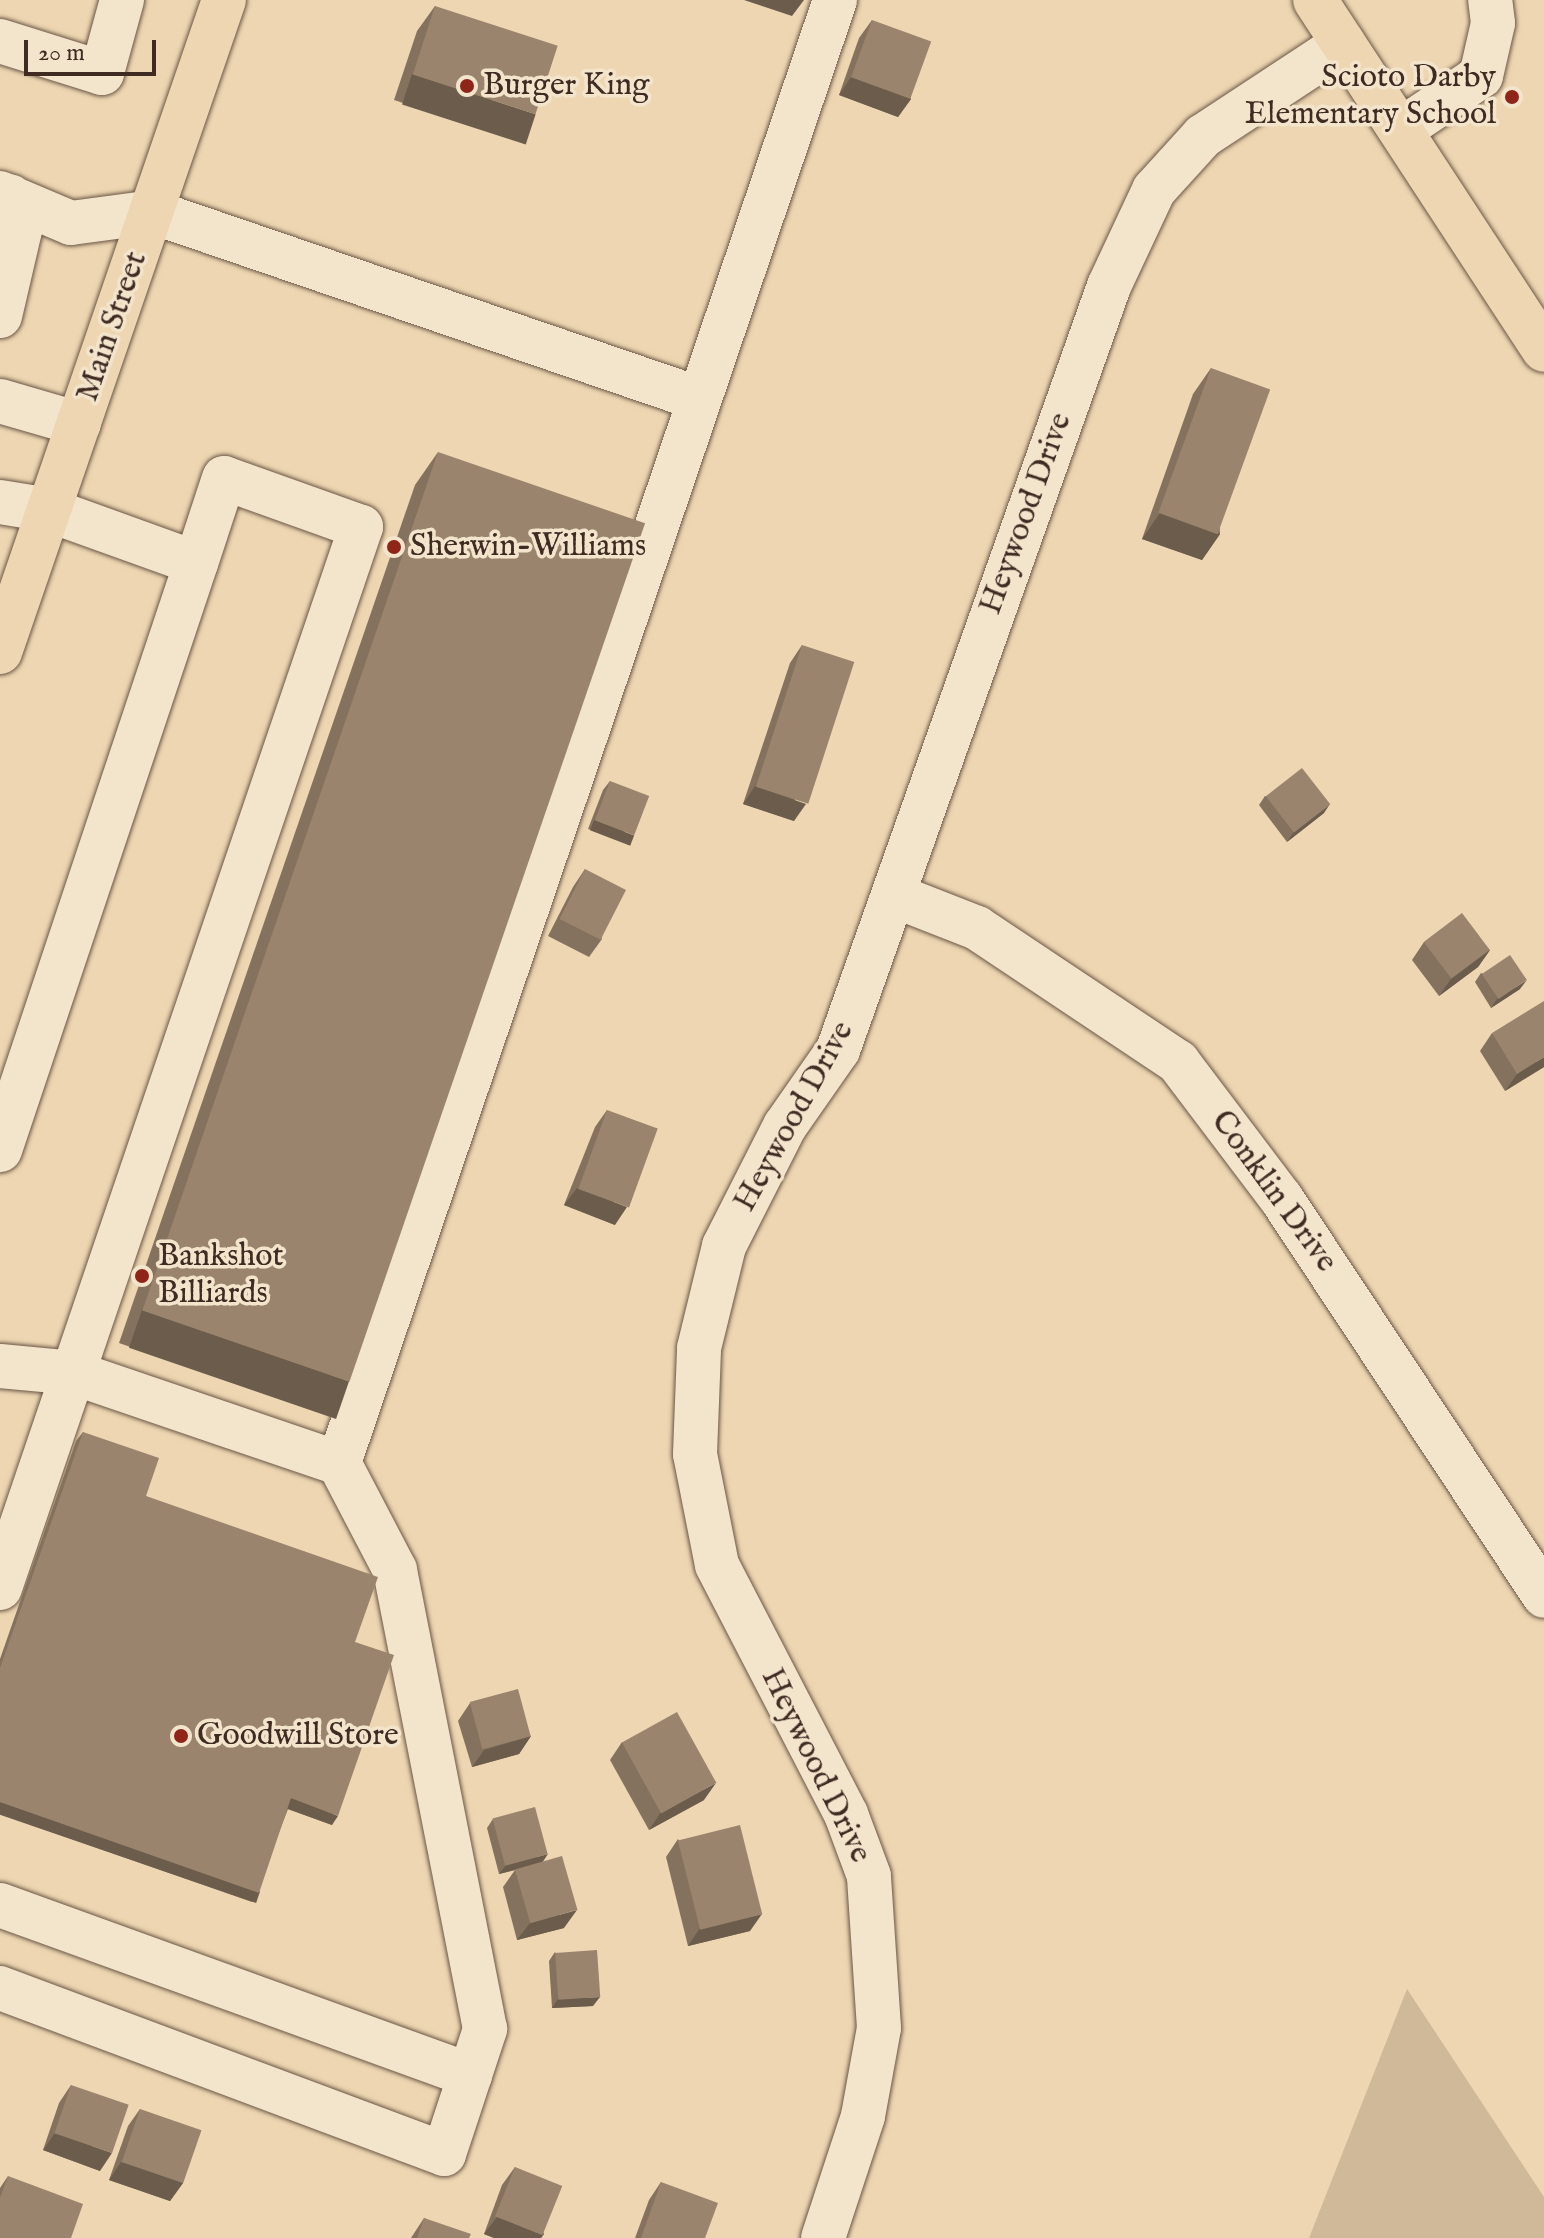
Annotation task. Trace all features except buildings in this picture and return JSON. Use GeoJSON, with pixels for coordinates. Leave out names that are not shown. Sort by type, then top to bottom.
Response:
{"type":"FeatureCollection","features":[{"type":"Feature","properties":{"kind":"main road","name":"Main Street"},"geometry":{"type":"LineString","coordinates":[[0,652],[224,0]]}},
{"type":"Feature","properties":{"kind":"main road"},"geometry":{"type":"LineString","coordinates":[[1315,0],[1544,350]]}},
{"type":"Feature","properties":{"kind":"street"},"geometry":{"type":"LineString","coordinates":[[0,41],[102,73],[122,0]]}},
{"type":"Feature","properties":{"kind":"street"},"geometry":{"type":"LineString","coordinates":[[339,1463],[697,398],[835,0]]}},
{"type":"Feature","properties":{"kind":"street"},"geometry":{"type":"LineString","coordinates":[[1402,129],[1481,76],[1493,23],[1490,0]]}},
{"type":"Feature","properties":{"kind":"street","name":"Heywood Drive"},"geometry":{"type":"LineString","coordinates":[[823,2238],[863,2116],[879,2028],[869,1876],[846,1814],[717,1565],[695,1454],[699,1348],[724,1246],[785,1126],[838,1050],[898,897],[1104,300],[1154,190],[1203,136],[1343,44]]}},
{"type":"Feature","properties":{"kind":"street"},"geometry":{"type":"LineString","coordinates":[[5,195],[71,223],[153,212],[697,398]]}},
{"type":"Feature","properties":{"kind":"street"},"geometry":{"type":"LineString","coordinates":[[0,316],[20,230],[5,195]]}},
{"type":"Feature","properties":{"kind":"street"},"geometry":{"type":"LineString","coordinates":[[0,401],[79,424]]}},
{"type":"Feature","properties":{"kind":"street"},"geometry":{"type":"LineString","coordinates":[[0,1588],[361,527],[224,478],[4,1124]]}},
{"type":"Feature","properties":{"kind":"street"},"geometry":{"type":"LineString","coordinates":[[0,502],[49,510],[196,563]]}},
{"type":"Feature","properties":{"kind":"street","name":"Conklin Drive"},"geometry":{"type":"LineString","coordinates":[[898,897],[977,928],[1178,1062],[1281,1198],[1544,1596]]}},
{"type":"Feature","properties":{"kind":"street"},"geometry":{"type":"LineString","coordinates":[[0,1366],[74,1373],[339,1463],[395,1570],[426,1712],[485,2029],[444,2154],[0,1988]]}},
{"type":"Feature","properties":{"kind":"street"},"geometry":{"type":"LineString","coordinates":[[0,1905],[470,2075]]}},
{"type":"Feature","properties":{"kind":"shaded area"},"geometry":{"type":"Polygon","coordinates":[[[1407,1989],[1544,2197],[1544,2238],[1309,2238],[1407,1989]]]}},
{"type":"Feature","properties":{"kind":"place","name":"Burger King"},"geometry":{"type":"Point","coordinates":[467,86]}},
{"type":"Feature","properties":{"kind":"place","name":"Scioto Darby Elementary School"},"geometry":{"type":"Point","coordinates":[1512,97]}},
{"type":"Feature","properties":{"kind":"place","name":"Sherwin-Williams"},"geometry":{"type":"Point","coordinates":[394,547]}},
{"type":"Feature","properties":{"kind":"place","name":"Bankshot Billiards"},"geometry":{"type":"Point","coordinates":[142,1276]}},
{"type":"Feature","properties":{"kind":"place","name":"Goodwill Store"},"geometry":{"type":"Point","coordinates":[181,1736]}}]}
